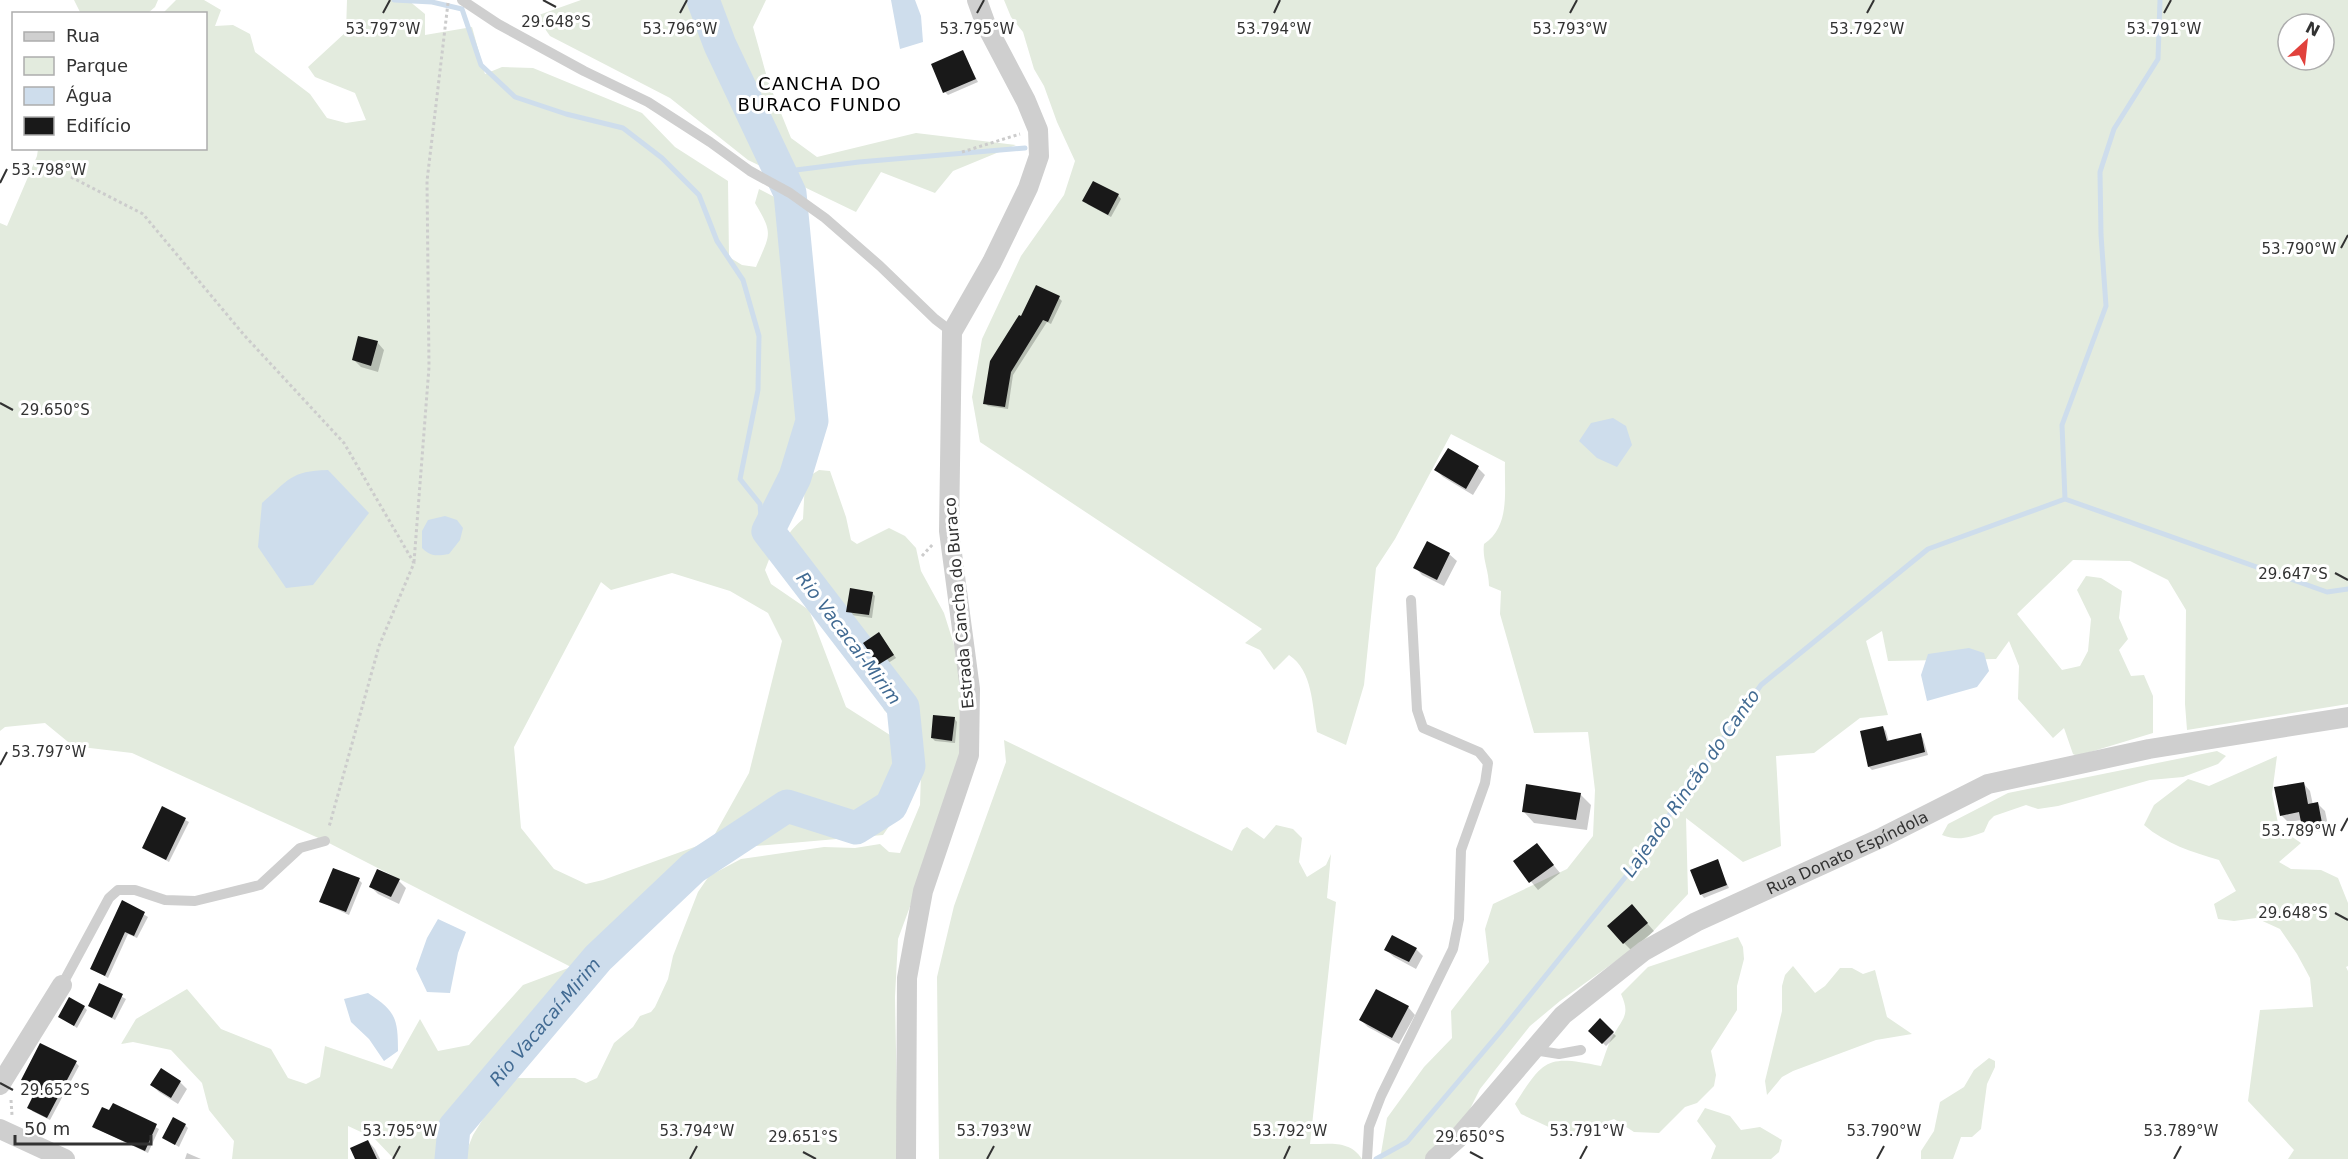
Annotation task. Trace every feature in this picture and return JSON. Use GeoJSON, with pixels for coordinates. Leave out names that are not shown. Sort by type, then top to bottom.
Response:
{"type":"FeatureCollection","features":[{"type":"Feature","properties":{"kind":"street","name":"Estrada Cancha do Buraco"},"geometry":{"type":"LineString","coordinates":[[906,1159],[907,978],[922,891],[969,755],[970,689],[949,531],[952,332],[992,262],[1028,188],[1039,156],[1038,130],[1026,101],[986,25],[977,0]]}},
{"type":"Feature","properties":{"kind":"street","name":"Rua Donato Espíndola"},"geometry":{"type":"LineString","coordinates":[[1435,1159],[1458,1138],[1563,1015],[1644,951],[1696,922],[1883,837],[1988,784],[2149,748],[2348,717]]}},
{"type":"Feature","properties":{"kind":"street"},"geometry":{"type":"LineString","coordinates":[[5,1092],[62,985]]}},
{"type":"Feature","properties":{"kind":"street"},"geometry":{"type":"LineString","coordinates":[[5,1124],[65,1159]]}},
{"type":"Feature","properties":{"kind":"lane"},"geometry":{"type":"LineString","coordinates":[[462,0],[498,24],[584,71],[648,102],[750,171],[790,193],[825,218],[880,266],[935,320],[952,332]]}},
{"type":"Feature","properties":{"kind":"lane"},"geometry":{"type":"LineString","coordinates":[[1367,1159],[1369,1127],[1381,1096],[1453,949],[1459,920],[1461,850],[1485,783],[1488,763],[1479,752],[1423,728],[1417,710],[1411,600]]}},
{"type":"Feature","properties":{"kind":"lane"},"geometry":{"type":"LineString","coordinates":[[62,985],[109,898],[118,890],[135,890],[165,900],[195,901],[260,885],[300,848],[325,841]]}},
{"type":"Feature","properties":{"kind":"lane"},"geometry":{"type":"LineString","coordinates":[[1534,1050],[1559,1054],[1581,1050]]}},
{"type":"Feature","properties":{"kind":"path"},"geometry":{"type":"LineString","coordinates":[[325,841],[380,646],[414,563],[429,367],[427,181],[448,0]]}},
{"type":"Feature","properties":{"kind":"path"},"geometry":{"type":"LineString","coordinates":[[962,152],[1038,130]]}},
{"type":"Feature","properties":{"kind":"path"},"geometry":{"type":"LineString","coordinates":[[71,177],[143,214],[244,334],[344,443],[414,563]]}},
{"type":"Feature","properties":{"kind":"path"},"geometry":{"type":"LineString","coordinates":[[5,1092],[13,1113],[5,1124]]}},
{"type":"Feature","properties":{"kind":"green space"},"geometry":{"type":"Polygon","coordinates":[[[74,0],[158,0],[149,12],[80,12],[74,0]]]}},
{"type":"Feature","properties":{"kind":"green space"},"geometry":{"type":"Polygon","coordinates":[[[176,0],[204,0],[221,10],[215,26],[233,25],[250,34],[255,52],[310,94],[327,118],[346,123],[366,120],[355,93],[315,77],[308,67],[346,32],[347,0],[408,0],[425,14],[425,35],[472,27],[485,74],[502,67],[533,68],[642,113],[675,147],[728,181],[729,257],[742,265],[756,267],[767,241],[765,222],[755,203],[759,189],[786,203],[806,346],[804,468],[765,570],[771,584],[809,610],[846,707],[890,735],[902,765],[899,812],[883,835],[744,847],[694,877],[660,917],[616,942],[605,974],[525,1049],[444,1150],[445,1159],[394,1159],[374,1138],[348,1126],[348,1159],[232,1159],[234,1141],[209,1110],[202,1083],[171,1050],[133,1042],[121,1044],[136,1019],[187,989],[221,1029],[271,1049],[288,1078],[306,1084],[320,1077],[325,1046],[392,1069],[420,1019],[438,1051],[469,1045],[523,985],[571,967],[325,841],[132,753],[73,746],[45,723],[5,727],[0,731],[0,223],[7,226],[38,150],[207,150],[207,12],[164,12],[176,0]],[[672,573],[611,590],[601,582],[514,747],[521,828],[554,869],[586,884],[711,841],[749,773],[782,641],[768,613],[730,591],[672,573]]]}},
{"type":"Feature","properties":{"kind":"green space"},"geometry":{"type":"Polygon","coordinates":[[[581,0],[766,0],[753,27],[768,81],[791,138],[817,157],[916,133],[1016,145],[953,171],[935,193],[881,172],[856,212],[748,160],[670,98],[550,36],[536,16],[581,0]]]}},
{"type":"Feature","properties":{"kind":"green space"},"geometry":{"type":"Polygon","coordinates":[[[1004,0],[2348,0],[2348,704],[2187,730],[2186,610],[2168,580],[2130,561],[2073,560],[2017,614],[2062,670],[2080,666],[2088,651],[2091,619],[2077,590],[2086,576],[2101,578],[2122,591],[2119,618],[2128,639],[2119,650],[2131,676],[2144,675],[2153,696],[2153,733],[2077,756],[2073,754],[2064,728],[2053,738],[2018,699],[2019,666],[2009,641],[1996,659],[1888,661],[1882,631],[1866,641],[1888,715],[1860,718],[1814,753],[1776,756],[1781,846],[1743,862],[1686,818],[1688,894],[1644,941],[1560,1001],[1530,1026],[1480,1089],[1457,1135],[1426,1159],[1380,1159],[1387,1118],[1424,1067],[1452,1038],[1451,1011],[1489,962],[1485,929],[1493,904],[1567,869],[1593,836],[1595,790],[1588,732],[1534,733],[1500,614],[1501,591],[1489,586],[1484,544],[1499,528],[1502,518],[1505,496],[1505,462],[1451,434],[1395,539],[1376,568],[1364,685],[1346,745],[1317,732],[1310,689],[1303,670],[1297,662],[1289,655],[1274,670],[1260,650],[1245,643],[1262,629],[980,442],[972,397],[982,339],[1021,256],[1064,195],[1075,161],[1044,86],[1034,69],[1023,32],[1011,17],[1004,0]]]}},
{"type":"Feature","properties":{"kind":"green space"},"geometry":{"type":"Polygon","coordinates":[[[819,470],[830,471],[846,517],[851,540],[857,544],[889,528],[905,536],[916,548],[921,571],[944,613],[955,648],[961,686],[961,742],[957,779],[898,939],[895,997],[898,1159],[467,1159],[465,1155],[473,1135],[499,1093],[518,1078],[575,1078],[586,1083],[597,1078],[614,1043],[633,1027],[640,1016],[651,1012],[655,1007],[668,979],[673,956],[698,892],[709,876],[741,859],[824,847],[855,848],[880,844],[889,852],[900,853],[920,805],[921,773],[898,723],[884,710],[874,679],[850,658],[813,601],[783,576],[780,568],[780,552],[783,544],[803,519],[805,482],[808,477],[819,470]]]}},
{"type":"Feature","properties":{"kind":"green space"},"geometry":{"type":"Polygon","coordinates":[[[1004,740],[1232,851],[1242,830],[1247,827],[1264,839],[1276,825],[1293,829],[1302,838],[1299,862],[1307,877],[1326,865],[1331,854],[1327,898],[1336,902],[1310,1144],[1346,1146],[1362,1159],[939,1159],[937,977],[954,906],[1006,762],[1004,740]]]}},
{"type":"Feature","properties":{"kind":"green space"},"geometry":{"type":"Polygon","coordinates":[[[2217,751],[2226,756],[2218,764],[2183,777],[2150,780],[2058,806],[2038,809],[2026,805],[1994,816],[1984,832],[1958,838],[1942,835],[1948,824],[2008,793],[2217,751]]]}},
{"type":"Feature","properties":{"kind":"green space"},"geometry":{"type":"Polygon","coordinates":[[[2277,756],[2272,794],[2279,828],[2301,843],[2279,862],[2291,869],[2321,870],[2338,878],[2348,903],[2348,966],[2346,967],[2348,971],[2348,1159],[2288,1159],[2294,1150],[2248,1101],[2260,1010],[2313,1007],[2310,978],[2297,954],[2280,929],[2256,918],[2234,921],[2218,919],[2214,904],[2236,891],[2219,860],[2170,842],[2144,825],[2154,805],[2188,779],[2209,786],[2277,756]]]}},
{"type":"Feature","properties":{"kind":"green space"},"geometry":{"type":"Polygon","coordinates":[[[1738,937],[1743,947],[1744,959],[1737,986],[1737,1010],[1711,1051],[1716,1075],[1714,1086],[1697,1103],[1685,1107],[1659,1133],[1634,1132],[1614,1119],[1568,1136],[1521,1114],[1515,1104],[1533,1077],[1549,1064],[1569,1061],[1601,1066],[1610,1041],[1625,1015],[1621,994],[1648,967],[1738,937]]]}},
{"type":"Feature","properties":{"kind":"green space"},"geometry":{"type":"Polygon","coordinates":[[[1793,966],[1815,993],[1825,986],[1840,968],[1852,968],[1863,974],[1875,970],[1887,1017],[1912,1034],[1876,1040],[1793,1071],[1782,1077],[1767,1095],[1765,1081],[1782,1011],[1782,986],[1785,975],[1793,966]]]}},
{"type":"Feature","properties":{"kind":"green space"},"geometry":{"type":"Polygon","coordinates":[[[1989,1058],[1995,1061],[1995,1067],[1987,1084],[1981,1129],[1972,1137],[1961,1137],[1953,1159],[1921,1159],[1921,1151],[1934,1131],[1940,1102],[1964,1087],[1974,1070],[1989,1058]]]}},
{"type":"Feature","properties":{"kind":"green space"},"geometry":{"type":"Polygon","coordinates":[[[1705,1108],[1730,1116],[1741,1130],[1760,1127],[1782,1140],[1779,1152],[1771,1159],[1711,1159],[1716,1146],[1697,1121],[1705,1108]]]}},
{"type":"Feature","properties":{"kind":"water"},"geometry":{"type":"Polygon","coordinates":[[[891,0],[915,0],[921,16],[923,42],[900,49],[891,0]]]}},
{"type":"Feature","properties":{"kind":"water"},"geometry":{"type":"Polygon","coordinates":[[[1613,418],[1626,426],[1632,445],[1617,467],[1597,458],[1579,441],[1591,423],[1613,418]]]}},
{"type":"Feature","properties":{"kind":"water"},"geometry":{"type":"Polygon","coordinates":[[[328,470],[369,513],[313,585],[286,588],[258,547],[262,503],[291,478],[305,472],[328,470]]]}},
{"type":"Feature","properties":{"kind":"water"},"geometry":{"type":"Polygon","coordinates":[[[445,516],[457,520],[463,528],[460,540],[449,554],[431,554],[422,548],[422,531],[428,520],[445,516]]]}},
{"type":"Feature","properties":{"kind":"water"},"geometry":{"type":"Polygon","coordinates":[[[1969,648],[1984,653],[1989,671],[1977,687],[1927,701],[1921,675],[1928,654],[1969,648]]]}},
{"type":"Feature","properties":{"kind":"water"},"geometry":{"type":"Polygon","coordinates":[[[438,919],[466,932],[458,953],[450,993],[427,992],[416,969],[427,938],[438,919]]]}},
{"type":"Feature","properties":{"kind":"water"},"geometry":{"type":"Polygon","coordinates":[[[368,993],[390,1011],[396,1023],[398,1051],[384,1061],[369,1039],[351,1022],[344,999],[368,993]]]}},
{"type":"Feature","properties":{"kind":"building"},"geometry":{"type":"Polygon","coordinates":[[[963,50],[976,79],[943,93],[931,64],[963,50]]]}},
{"type":"Feature","properties":{"kind":"building"},"geometry":{"type":"Polygon","coordinates":[[[1093,181],[1119,194],[1108,215],[1082,201],[1093,181]]]}},
{"type":"Feature","properties":{"kind":"building"},"geometry":{"type":"Polygon","coordinates":[[[1036,285],[1060,296],[1048,322],[1043,320],[1011,372],[1005,407],[983,404],[990,361],[1019,315],[1021,316],[1036,285]]]}},
{"type":"Feature","properties":{"kind":"building"},"geometry":{"type":"Polygon","coordinates":[[[358,336],[378,341],[371,366],[352,360],[358,336]]]}},
{"type":"Feature","properties":{"kind":"building"},"geometry":{"type":"Polygon","coordinates":[[[1448,448],[1479,466],[1466,489],[1434,470],[1448,448]]]}},
{"type":"Feature","properties":{"kind":"building"},"geometry":{"type":"Polygon","coordinates":[[[1427,541],[1450,553],[1437,580],[1413,568],[1427,541]]]}},
{"type":"Feature","properties":{"kind":"building"},"geometry":{"type":"Polygon","coordinates":[[[850,588],[873,592],[869,615],[846,612],[850,588]]]}},
{"type":"Feature","properties":{"kind":"building"},"geometry":{"type":"Polygon","coordinates":[[[879,632],[894,655],[878,665],[863,643],[879,632]]]}},
{"type":"Feature","properties":{"kind":"building"},"geometry":{"type":"Polygon","coordinates":[[[933,715],[955,717],[952,741],[931,738],[933,715]]]}},
{"type":"Feature","properties":{"kind":"building"},"geometry":{"type":"Polygon","coordinates":[[[1883,726],[1887,741],[1921,733],[1925,752],[1868,767],[1860,731],[1883,726]]]}},
{"type":"Feature","properties":{"kind":"building"},"geometry":{"type":"Polygon","coordinates":[[[2304,782],[2308,804],[2318,802],[2322,823],[2302,827],[2299,812],[2280,816],[2274,787],[2304,782]]]}},
{"type":"Feature","properties":{"kind":"building"},"geometry":{"type":"Polygon","coordinates":[[[1526,784],[1581,793],[1576,820],[1522,812],[1526,784]]]}},
{"type":"Feature","properties":{"kind":"building"},"geometry":{"type":"Polygon","coordinates":[[[162,806],[186,818],[166,860],[142,848],[162,806]]]}},
{"type":"Feature","properties":{"kind":"building"},"geometry":{"type":"Polygon","coordinates":[[[1537,843],[1554,865],[1529,883],[1513,861],[1537,843]]]}},
{"type":"Feature","properties":{"kind":"building"},"geometry":{"type":"Polygon","coordinates":[[[1718,859],[1727,885],[1700,895],[1690,870],[1718,859]]]}},
{"type":"Feature","properties":{"kind":"building"},"geometry":{"type":"Polygon","coordinates":[[[333,868],[360,878],[346,912],[319,902],[333,868]]]}},
{"type":"Feature","properties":{"kind":"building"},"geometry":{"type":"Polygon","coordinates":[[[377,869],[400,879],[391,897],[369,887],[377,869]]]}},
{"type":"Feature","properties":{"kind":"building"},"geometry":{"type":"Polygon","coordinates":[[[122,900],[145,912],[134,936],[125,932],[105,976],[90,969],[122,900]]]}},
{"type":"Feature","properties":{"kind":"building"},"geometry":{"type":"Polygon","coordinates":[[[1632,904],[1648,923],[1623,944],[1607,926],[1632,904]]]}},
{"type":"Feature","properties":{"kind":"building"},"geometry":{"type":"Polygon","coordinates":[[[1392,935],[1417,948],[1409,962],[1384,950],[1392,935]]]}},
{"type":"Feature","properties":{"kind":"building"},"geometry":{"type":"Polygon","coordinates":[[[99,983],[123,994],[112,1018],[88,1006],[99,983]]]}},
{"type":"Feature","properties":{"kind":"building"},"geometry":{"type":"Polygon","coordinates":[[[1376,989],[1409,1006],[1392,1038],[1359,1020],[1376,989]]]}},
{"type":"Feature","properties":{"kind":"building"},"geometry":{"type":"Polygon","coordinates":[[[69,997],[85,1006],[74,1026],[58,1017],[69,997]]]}},
{"type":"Feature","properties":{"kind":"building"},"geometry":{"type":"Polygon","coordinates":[[[1600,1018],[1614,1032],[1602,1044],[1588,1031],[1600,1018]]]}},
{"type":"Feature","properties":{"kind":"building"},"geometry":{"type":"Polygon","coordinates":[[[40,1043],[77,1061],[47,1118],[27,1108],[37,1088],[21,1080],[40,1043]]]}},
{"type":"Feature","properties":{"kind":"building"},"geometry":{"type":"Polygon","coordinates":[[[161,1068],[181,1081],[171,1098],[150,1085],[161,1068]]]}},
{"type":"Feature","properties":{"kind":"building"},"geometry":{"type":"Polygon","coordinates":[[[113,1103],[157,1124],[145,1151],[92,1127],[102,1107],[109,1110],[113,1103]]]}},
{"type":"Feature","properties":{"kind":"building"},"geometry":{"type":"Polygon","coordinates":[[[173,1117],[186,1124],[175,1145],[162,1138],[173,1117]]]}},
{"type":"Feature","properties":{"kind":"building"},"geometry":{"type":"Polygon","coordinates":[[[368,1140],[377,1159],[355,1159],[350,1148],[368,1140]]]}},
{"type":"Feature","properties":{"kind":"waterway"},"geometry":{"type":"LineString","coordinates":[[394,0],[432,2],[462,9],[481,65],[515,97],[566,114],[623,128],[662,158],[699,195],[717,241],[743,280],[759,336],[758,390],[740,479],[760,504],[761,517],[768,531]]}},
{"type":"Feature","properties":{"kind":"waterway","name":"Rio Vacacaí-Mirim"},"geometry":{"type":"LineString","coordinates":[[451,1159],[454,1128],[598,958],[693,868],[787,806],[856,828],[891,806],[909,766],[903,707],[768,531],[795,477],[812,421],[790,193],[720,45],[703,0]]}},
{"type":"Feature","properties":{"kind":"waterway"},"geometry":{"type":"LineString","coordinates":[[2065,499],[2062,425],[2106,306],[2101,235],[2100,172],[2114,129],[2158,59],[2160,0]]}},
{"type":"Feature","properties":{"kind":"waterway"},"geometry":{"type":"LineString","coordinates":[[780,172],[859,162],[1025,148]]}},
{"type":"Feature","properties":{"kind":"waterway","name":"Lajeado Rincão do Canto"},"geometry":{"type":"LineString","coordinates":[[1376,1159],[1407,1142],[1501,1031],[1627,875],[1761,685],[1928,549],[2065,499],[2327,592],[2348,589]]}},
{"type":"Feature","properties":{"kind":"district","name":"CANCHA DO BURACO FUNDO"},"geometry":{"type":"Point","coordinates":[820,94]}}]}
